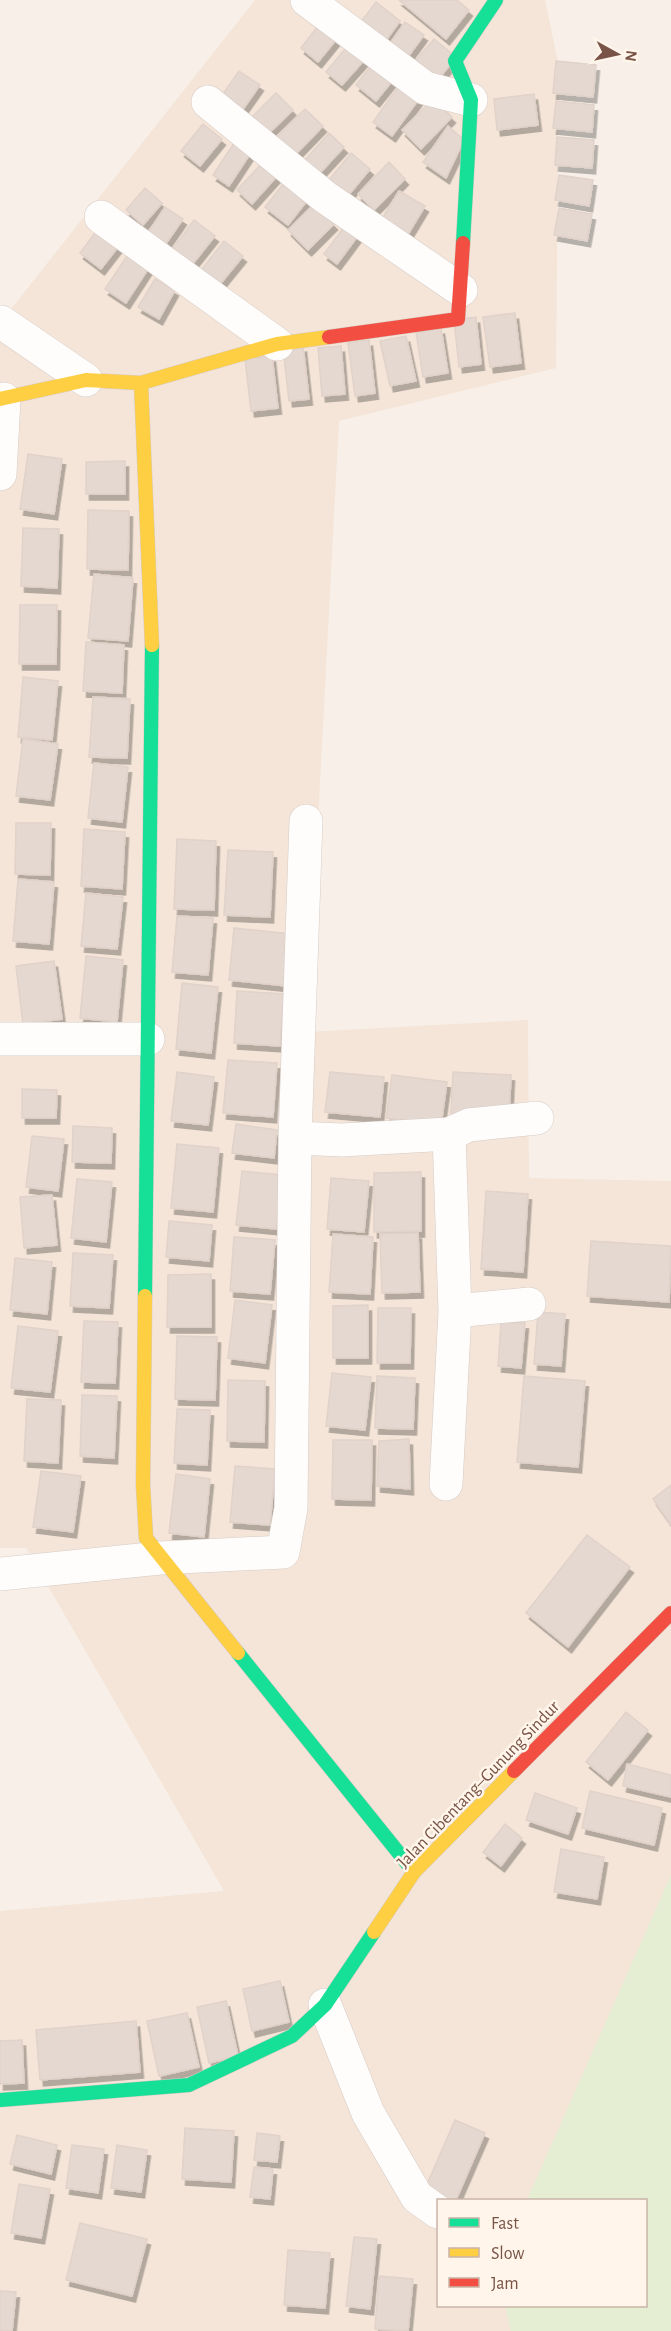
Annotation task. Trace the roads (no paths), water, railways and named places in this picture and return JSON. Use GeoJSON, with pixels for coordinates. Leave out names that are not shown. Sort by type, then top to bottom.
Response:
{"type":"FeatureCollection","features":[{"type":"Feature","properties":{"kind":"street"},"geometry":{"type":"LineString","coordinates":[[307,0],[425,88],[471,100]]}},
{"type":"Feature","properties":{"kind":"street"},"geometry":{"type":"LineString","coordinates":[[0,474],[2,399],[86,380],[141,383],[277,344],[458,319],[471,100],[455,61],[496,0]]}},
{"type":"Feature","properties":{"kind":"street"},"geometry":{"type":"LineString","coordinates":[[208,102],[325,197],[461,290]]}},
{"type":"Feature","properties":{"kind":"street"},"geometry":{"type":"LineString","coordinates":[[101,217],[277,344]]}},
{"type":"Feature","properties":{"kind":"street"},"geometry":{"type":"LineString","coordinates":[[1,322],[86,380]]}},
{"type":"Feature","properties":{"kind":"street"},"geometry":{"type":"LineString","coordinates":[[141,383],[152,631],[143,1485],[146,1538],[414,1872]]}},
{"type":"Feature","properties":{"kind":"street"},"geometry":{"type":"LineString","coordinates":[[0,1574],[160,1557],[283,1552],[291,1508],[295,1138],[306,820]]}},
{"type":"Feature","properties":{"kind":"street"},"geometry":{"type":"LineString","coordinates":[[0,1040],[148,1039]]}},
{"type":"Feature","properties":{"kind":"street"},"geometry":{"type":"LineString","coordinates":[[295,1138],[342,1140],[449,1134],[469,1125],[537,1118]]}},
{"type":"Feature","properties":{"kind":"street"},"geometry":{"type":"LineString","coordinates":[[446,1484],[455,1311],[449,1134]]}},
{"type":"Feature","properties":{"kind":"street"},"geometry":{"type":"LineString","coordinates":[[455,1311],[529,1304]]}},
{"type":"Feature","properties":{"kind":"street","name":"Jalan Cibentang–Gunung Sindur"},"geometry":{"type":"LineString","coordinates":[[0,2100],[189,2085],[292,2036],[325,2005],[414,1872],[671,1613]]}},
{"type":"Feature","properties":{"kind":"street"},"geometry":{"type":"LineString","coordinates":[[325,2005],[368,2112],[417,2197],[437,2211]]}}]}
